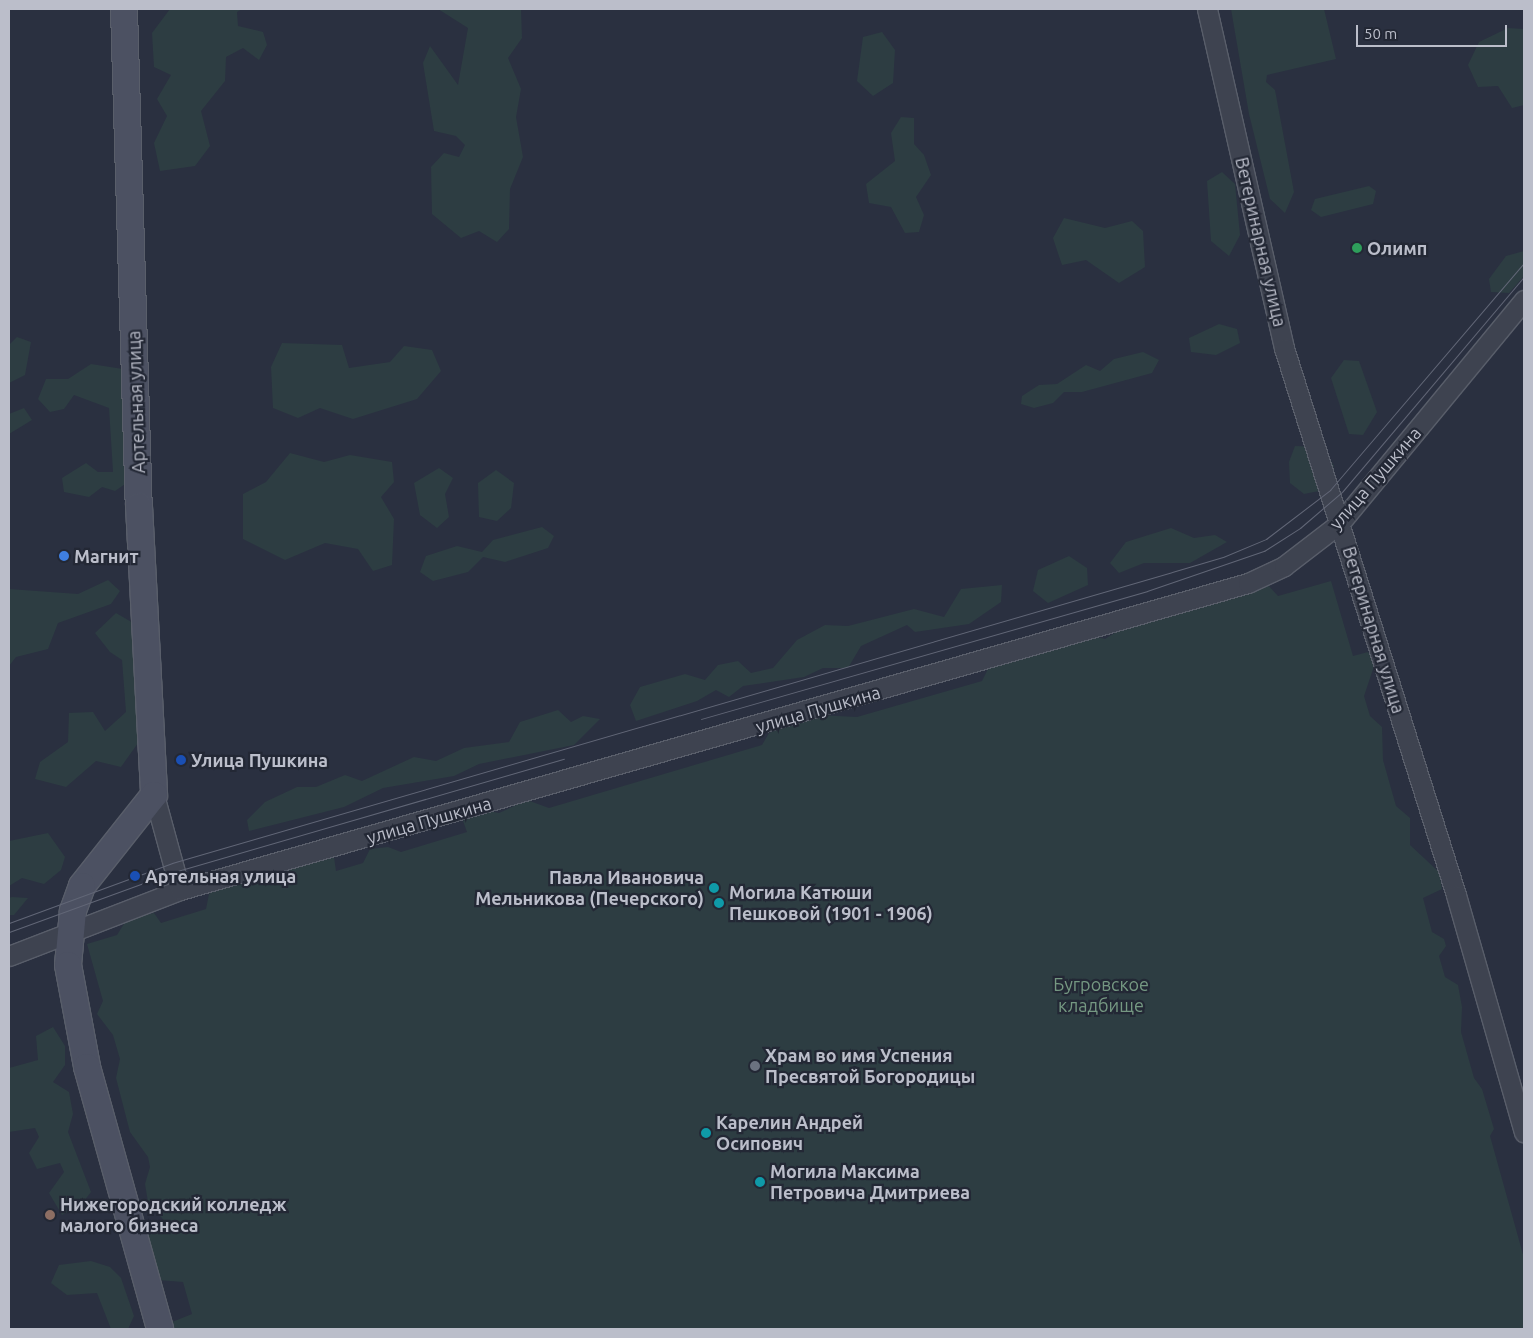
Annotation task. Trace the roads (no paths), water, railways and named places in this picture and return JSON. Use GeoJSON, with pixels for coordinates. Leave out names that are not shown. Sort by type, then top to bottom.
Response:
{"type":"FeatureCollection","features":[{"type":"Feature","properties":{"kind":"street","name":"Артельная улица"},"geometry":{"type":"LineString","coordinates":[[124,9],[139,506],[154,795],[180,890]]}},
{"type":"Feature","properties":{"kind":"street","name":"Ветеринарная улица"},"geometry":{"type":"LineString","coordinates":[[1207,9],[1284,348],[1456,895],[1524,1132]]}},
{"type":"Feature","properties":{"kind":"street","name":"улица Пушкина"},"geometry":{"type":"LineString","coordinates":[[9,956],[69,935],[180,890],[1248,583],[1284,566],[1340,523],[1524,300]]}},
{"type":"Feature","properties":{"kind":"street"},"geometry":{"type":"LineString","coordinates":[[154,795],[82,886],[69,935],[70,982],[87,1067],[160,1329]]}},
{"type":"Feature","properties":{"kind":"street"},"geometry":{"type":"LineString","coordinates":[[124,832],[141,823],[154,824],[162,828]]}},
{"type":"Feature","properties":{"kind":"tram line"},"geometry":{"type":"LineString","coordinates":[[9,923],[172,863],[1223,557],[1266,539],[1330,490],[1524,263]]}},
{"type":"Feature","properties":{"kind":"tram line"},"geometry":{"type":"LineString","coordinates":[[701,719],[1147,591],[1264,551],[1300,528],[1342,492],[1524,277]]}},
{"type":"Feature","properties":{"kind":"tram line"},"geometry":{"type":"LineString","coordinates":[[9,932],[174,872],[564,759]]}},
{"type":"Feature","properties":{"kind":"place","name":"Олимп"},"geometry":{"type":"Point","coordinates":[1357,248]}},
{"type":"Feature","properties":{"kind":"place","name":"Магнит"},"geometry":{"type":"Point","coordinates":[64,556]}},
{"type":"Feature","properties":{"kind":"place","name":"Улица Пушкина"},"geometry":{"type":"Point","coordinates":[181,760]}},
{"type":"Feature","properties":{"kind":"place","name":"Артельная улица"},"geometry":{"type":"Point","coordinates":[135,876]}},
{"type":"Feature","properties":{"kind":"place","name":"Павла Ивановича Мельникова (Печерского)"},"geometry":{"type":"Point","coordinates":[714,888]}},
{"type":"Feature","properties":{"kind":"place","name":"Могила Катюши Пешковой (1901 - 1906)"},"geometry":{"type":"Point","coordinates":[719,903]}},
{"type":"Feature","properties":{"kind":"place","name":"Храм во имя Успения Пресвятой Богородицы"},"geometry":{"type":"Point","coordinates":[755,1066]}},
{"type":"Feature","properties":{"kind":"place","name":"Карелин Андрей Осипович"},"geometry":{"type":"Point","coordinates":[706,1133]}},
{"type":"Feature","properties":{"kind":"place","name":"Могила Максима Петровича Дмитриева"},"geometry":{"type":"Point","coordinates":[760,1182]}},
{"type":"Feature","properties":{"kind":"place","name":"Нижегородский колледж малого бизнеса"},"geometry":{"type":"Point","coordinates":[50,1215]}},
{"type":"Feature","properties":{"kind":"park label","name":"Бугровское кладбище"},"geometry":{"type":"Point","coordinates":[1101,995]}}]}
